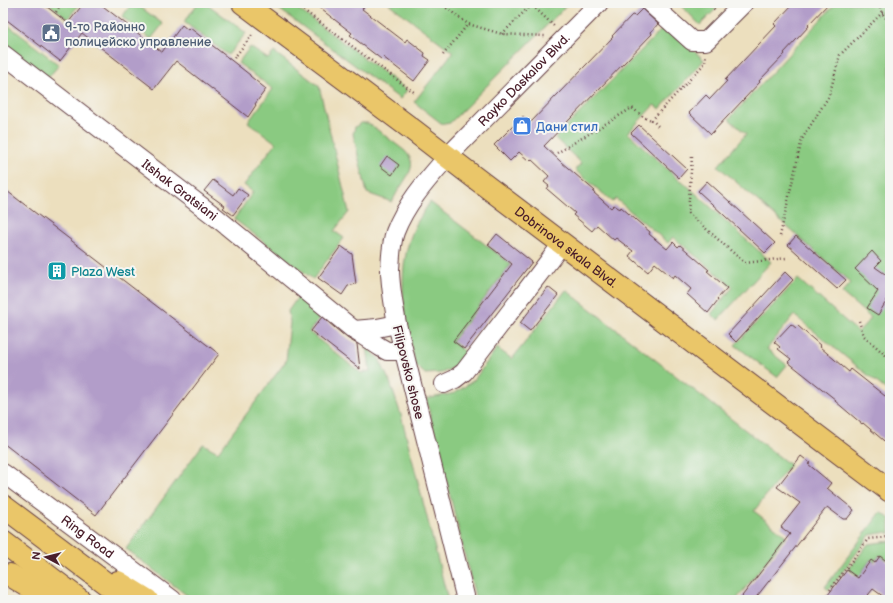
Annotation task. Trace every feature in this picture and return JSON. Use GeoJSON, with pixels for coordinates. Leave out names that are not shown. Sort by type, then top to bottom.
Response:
{"type":"FeatureCollection","features":[{"type":"Feature","properties":{"kind":"main road","name":"Dobrinova skala Blvd."},"geometry":{"type":"LineString","coordinates":[[243,3],[448,156],[474,178],[890,492]]}},
{"type":"Feature","properties":{"kind":"main road","name":"Ring Road"},"geometry":{"type":"LineString","coordinates":[[3,506],[128,600]]}},
{"type":"Feature","properties":{"kind":"main road"},"geometry":{"type":"LineString","coordinates":[[40,534],[147,600]]}},
{"type":"Feature","properties":{"kind":"main road"},"geometry":{"type":"LineString","coordinates":[[3,542],[80,600]]}},
{"type":"Feature","properties":{"kind":"main road"},"geometry":{"type":"LineString","coordinates":[[7,573],[50,600]]}},
{"type":"Feature","properties":{"kind":"street","name":"Rayko Daskalov Blvd."},"geometry":{"type":"LineString","coordinates":[[448,156],[599,3]]}},
{"type":"Feature","properties":{"kind":"street"},"geometry":{"type":"LineString","coordinates":[[650,3],[692,41],[706,41],[744,3]]}},
{"type":"Feature","properties":{"kind":"street","name":"Itshak Gratsiani"},"geometry":{"type":"LineString","coordinates":[[3,54],[217,218],[354,330],[387,351],[403,350]]}},
{"type":"Feature","properties":{"kind":"street","name":"Filipovsko shose"},"geometry":{"type":"LineString","coordinates":[[448,156],[426,181],[404,212],[395,233],[390,270],[397,324],[466,600]]}},
{"type":"Feature","properties":{"kind":"street"},"geometry":{"type":"LineString","coordinates":[[444,384],[455,379],[464,372],[562,244]]}},
{"type":"Feature","properties":{"kind":"street"},"geometry":{"type":"LineString","coordinates":[[354,330],[397,324]]}},
{"type":"Feature","properties":{"kind":"street","name":"Ring Road"},"geometry":{"type":"LineString","coordinates":[[3,473],[173,600]]}},
{"type":"Feature","properties":{"kind":"street"},"geometry":{"type":"LineString","coordinates":[[7,573],[42,600]]}},
{"type":"Feature","properties":{"kind":"path"},"geometry":{"type":"LineString","coordinates":[[56,12],[62,3]]}},
{"type":"Feature","properties":{"kind":"path"},"geometry":{"type":"LineString","coordinates":[[294,3],[415,93]]}},
{"type":"Feature","properties":{"kind":"path"},"geometry":{"type":"LineString","coordinates":[[440,3],[468,24],[502,34],[546,36]]}},
{"type":"Feature","properties":{"kind":"path"},"geometry":{"type":"LineString","coordinates":[[878,3],[882,13],[890,22]]}},
{"type":"Feature","properties":{"kind":"path"},"geometry":{"type":"LineString","coordinates":[[502,34],[531,4],[554,26]]}},
{"type":"Feature","properties":{"kind":"path"},"geometry":{"type":"LineString","coordinates":[[780,236],[802,139],[829,96],[840,55],[882,13],[890,13]]}},
{"type":"Feature","properties":{"kind":"path"},"geometry":{"type":"LineString","coordinates":[[443,55],[468,24]]}},
{"type":"Feature","properties":{"kind":"path"},"geometry":{"type":"LineString","coordinates":[[234,58],[253,34]]}},
{"type":"Feature","properties":{"kind":"path"},"geometry":{"type":"LineString","coordinates":[[652,120],[705,63],[706,41]]}},
{"type":"Feature","properties":{"kind":"path"},"geometry":{"type":"LineString","coordinates":[[557,153],[632,108],[645,118],[652,120],[658,126]]}},
{"type":"Feature","properties":{"kind":"path"},"geometry":{"type":"LineString","coordinates":[[692,157],[688,213],[744,263],[786,258]]}},
{"type":"Feature","properties":{"kind":"path"},"geometry":{"type":"LineString","coordinates":[[859,321],[864,336],[890,359]]}},
{"type":"Feature","properties":{"kind":"path"},"geometry":{"type":"LineString","coordinates":[[830,590],[868,539],[888,536],[890,538]]}},
{"type":"Feature","properties":{"kind":"green space"},"geometry":{"type":"Polygon","coordinates":[[[48,3],[80,3],[68,19],[48,3]]]}},
{"type":"Feature","properties":{"kind":"green space"},"geometry":{"type":"Polygon","coordinates":[[[132,3],[135,3],[163,24],[151,39],[122,17],[132,3]]]}},
{"type":"Feature","properties":{"kind":"green space"},"geometry":{"type":"Polygon","coordinates":[[[198,3],[206,3],[246,33],[228,55],[184,22],[198,3]]]}},
{"type":"Feature","properties":{"kind":"green space"},"geometry":{"type":"Polygon","coordinates":[[[271,3],[290,3],[407,90],[400,99],[271,3]]]}},
{"type":"Feature","properties":{"kind":"green space"},"geometry":{"type":"Polygon","coordinates":[[[388,3],[569,3],[450,123],[445,124],[441,123],[414,102],[453,52],[388,3]]]}},
{"type":"Feature","properties":{"kind":"green space"},"geometry":{"type":"Polygon","coordinates":[[[679,3],[722,3],[700,25],[679,3]]]}},
{"type":"Feature","properties":{"kind":"green space"},"geometry":{"type":"Polygon","coordinates":[[[836,3],[890,3],[890,393],[794,315],[767,349],[787,365],[777,377],[735,345],[798,279],[858,332],[871,318],[842,293],[851,283],[718,166],[746,134],[729,119],[836,3]]]}},
{"type":"Feature","properties":{"kind":"green space"},"geometry":{"type":"Polygon","coordinates":[[[3,21],[59,65],[47,79],[3,46],[3,21]]]}},
{"type":"Feature","properties":{"kind":"green space"},"geometry":{"type":"Polygon","coordinates":[[[666,25],[704,60],[660,109],[654,105],[628,133],[771,262],[718,320],[711,314],[733,287],[673,237],[668,243],[616,199],[613,202],[575,170],[581,163],[555,138],[666,25]]]}},
{"type":"Feature","properties":{"kind":"green space"},"geometry":{"type":"Polygon","coordinates":[[[250,47],[268,59],[274,52],[319,86],[349,212],[334,231],[344,238],[313,279],[234,219],[253,192],[244,185],[276,143],[248,122],[273,89],[238,63],[250,47]]]}},
{"type":"Feature","properties":{"kind":"green space"},"geometry":{"type":"Polygon","coordinates":[[[361,123],[368,123],[371,125],[405,151],[411,160],[410,172],[392,202],[367,193],[353,134],[355,127],[361,123]]]}},
{"type":"Feature","properties":{"kind":"green space"},"geometry":{"type":"Polygon","coordinates":[[[430,202],[511,264],[452,341],[466,353],[458,365],[442,373],[425,374],[416,366],[414,360],[405,314],[403,274],[407,249],[411,236],[430,202]]]}},
{"type":"Feature","properties":{"kind":"green space"},"geometry":{"type":"Polygon","coordinates":[[[566,290],[790,465],[754,511],[786,536],[736,600],[476,600],[426,399],[455,393],[474,380],[497,348],[512,359],[566,290]]]}},
{"type":"Feature","properties":{"kind":"green space"},"geometry":{"type":"Polygon","coordinates":[[[300,294],[323,313],[309,332],[361,373],[370,371],[367,347],[379,359],[390,382],[401,415],[448,600],[193,600],[126,549],[203,444],[218,452],[286,361],[290,322],[288,311],[300,294]]]}},
{"type":"Feature","properties":{"kind":"green space"},"geometry":{"type":"Polygon","coordinates":[[[881,512],[890,519],[890,534],[887,532],[870,535],[829,590],[825,587],[881,512]]]}},
{"type":"Feature","properties":{"kind":"green space"},"geometry":{"type":"Polygon","coordinates":[[[890,541],[890,560],[888,558],[886,560],[880,555],[874,562],[871,559],[862,572],[863,574],[860,578],[849,569],[868,544],[890,541]]]}},
{"type":"Feature","properties":{"kind":"building"},"geometry":{"type":"Polygon","coordinates":[[[3,3],[42,3],[68,23],[84,3],[99,3],[162,52],[182,25],[188,30],[190,28],[266,89],[248,117],[176,61],[154,89],[82,33],[60,61],[3,17],[3,3]]]}},
{"type":"Feature","properties":{"kind":"building"},"geometry":{"type":"Polygon","coordinates":[[[313,3],[367,3],[362,9],[405,42],[407,39],[425,53],[424,56],[430,60],[414,81],[383,57],[381,59],[350,35],[352,33],[313,3]]]}},
{"type":"Feature","properties":{"kind":"building"},"geometry":{"type":"Polygon","coordinates":[[[794,3],[829,3],[808,25],[809,26],[784,53],[785,54],[759,81],[760,82],[711,134],[689,113],[706,95],[710,99],[727,81],[725,80],[776,26],[774,24],[794,3]]]}},
{"type":"Feature","properties":{"kind":"building"},"geometry":{"type":"Polygon","coordinates":[[[642,9],[658,24],[651,32],[652,34],[544,146],[595,191],[593,192],[611,208],[614,205],[620,209],[621,207],[667,249],[673,242],[678,247],[680,245],[727,288],[717,299],[718,300],[708,313],[687,294],[691,289],[675,275],[673,278],[655,263],[648,272],[629,256],[633,251],[616,238],[614,240],[597,225],[592,231],[573,215],[575,213],[547,189],[549,186],[544,182],[549,176],[531,159],[529,161],[519,152],[510,161],[494,145],[523,116],[530,123],[613,37],[612,36],[632,15],[635,16],[642,9]]]}},
{"type":"Feature","properties":{"kind":"building"},"geometry":{"type":"Polygon","coordinates":[[[639,125],[687,169],[679,178],[631,133],[639,125]]]}},
{"type":"Feature","properties":{"kind":"building"},"geometry":{"type":"Polygon","coordinates":[[[387,156],[399,165],[392,175],[380,166],[387,156]]]}},
{"type":"Feature","properties":{"kind":"building"},"geometry":{"type":"Polygon","coordinates":[[[213,180],[233,195],[238,188],[248,195],[233,215],[223,208],[225,206],[204,191],[213,180]]]}},
{"type":"Feature","properties":{"kind":"building"},"geometry":{"type":"Polygon","coordinates":[[[707,181],[775,243],[765,253],[698,191],[707,181]]]}},
{"type":"Feature","properties":{"kind":"building","name":"Plaza West"},"geometry":{"type":"Polygon","coordinates":[[[3,188],[219,354],[96,515],[3,443],[3,188]]]}},
{"type":"Feature","properties":{"kind":"building"},"geometry":{"type":"Polygon","coordinates":[[[497,234],[532,262],[464,349],[453,341],[512,264],[488,245],[497,234]]]}},
{"type":"Feature","properties":{"kind":"building"},"geometry":{"type":"Polygon","coordinates":[[[796,236],[846,280],[837,289],[788,245],[796,236]]]}},
{"type":"Feature","properties":{"kind":"building"},"geometry":{"type":"Polygon","coordinates":[[[341,246],[352,254],[356,284],[348,286],[342,295],[318,278],[341,246]]]}},
{"type":"Feature","properties":{"kind":"building"},"geometry":{"type":"Polygon","coordinates":[[[872,251],[881,261],[875,267],[888,276],[890,272],[890,303],[887,300],[878,315],[867,308],[878,291],[855,269],[872,251]]]}},
{"type":"Feature","properties":{"kind":"building"},"geometry":{"type":"Polygon","coordinates":[[[785,272],[793,280],[736,342],[728,334],[785,272]]]}},
{"type":"Feature","properties":{"kind":"building"},"geometry":{"type":"Polygon","coordinates":[[[548,287],[558,295],[530,331],[520,323],[548,287]]]}},
{"type":"Feature","properties":{"kind":"building"},"geometry":{"type":"Polygon","coordinates":[[[322,317],[347,338],[357,344],[360,369],[311,331],[322,317]]]}},
{"type":"Feature","properties":{"kind":"building"},"geometry":{"type":"Polygon","coordinates":[[[791,324],[796,328],[798,326],[849,372],[851,369],[885,396],[890,393],[890,446],[788,362],[791,359],[778,349],[780,347],[774,342],[791,324]]]}},
{"type":"Feature","properties":{"kind":"building"},"geometry":{"type":"Polygon","coordinates":[[[801,456],[810,463],[808,464],[831,483],[827,488],[854,510],[847,519],[843,519],[827,507],[754,600],[739,600],[790,534],[781,527],[800,503],[777,487],[801,456]]]}},
{"type":"Feature","properties":{"kind":"building"},"geometry":{"type":"Polygon","coordinates":[[[880,556],[890,564],[890,600],[873,589],[864,600],[824,600],[847,570],[858,578],[871,560],[875,563],[880,556]]]}},
{"type":"Feature","properties":{"kind":"place","name":"9-то Районно полицейско управление"},"geometry":{"type":"Point","coordinates":[51,33]}},
{"type":"Feature","properties":{"kind":"place","name":"Дани стил"},"geometry":{"type":"Point","coordinates":[522,126]}},
{"type":"Feature","properties":{"kind":"place","name":"Plaza West"},"geometry":{"type":"Point","coordinates":[57,271]}}]}
